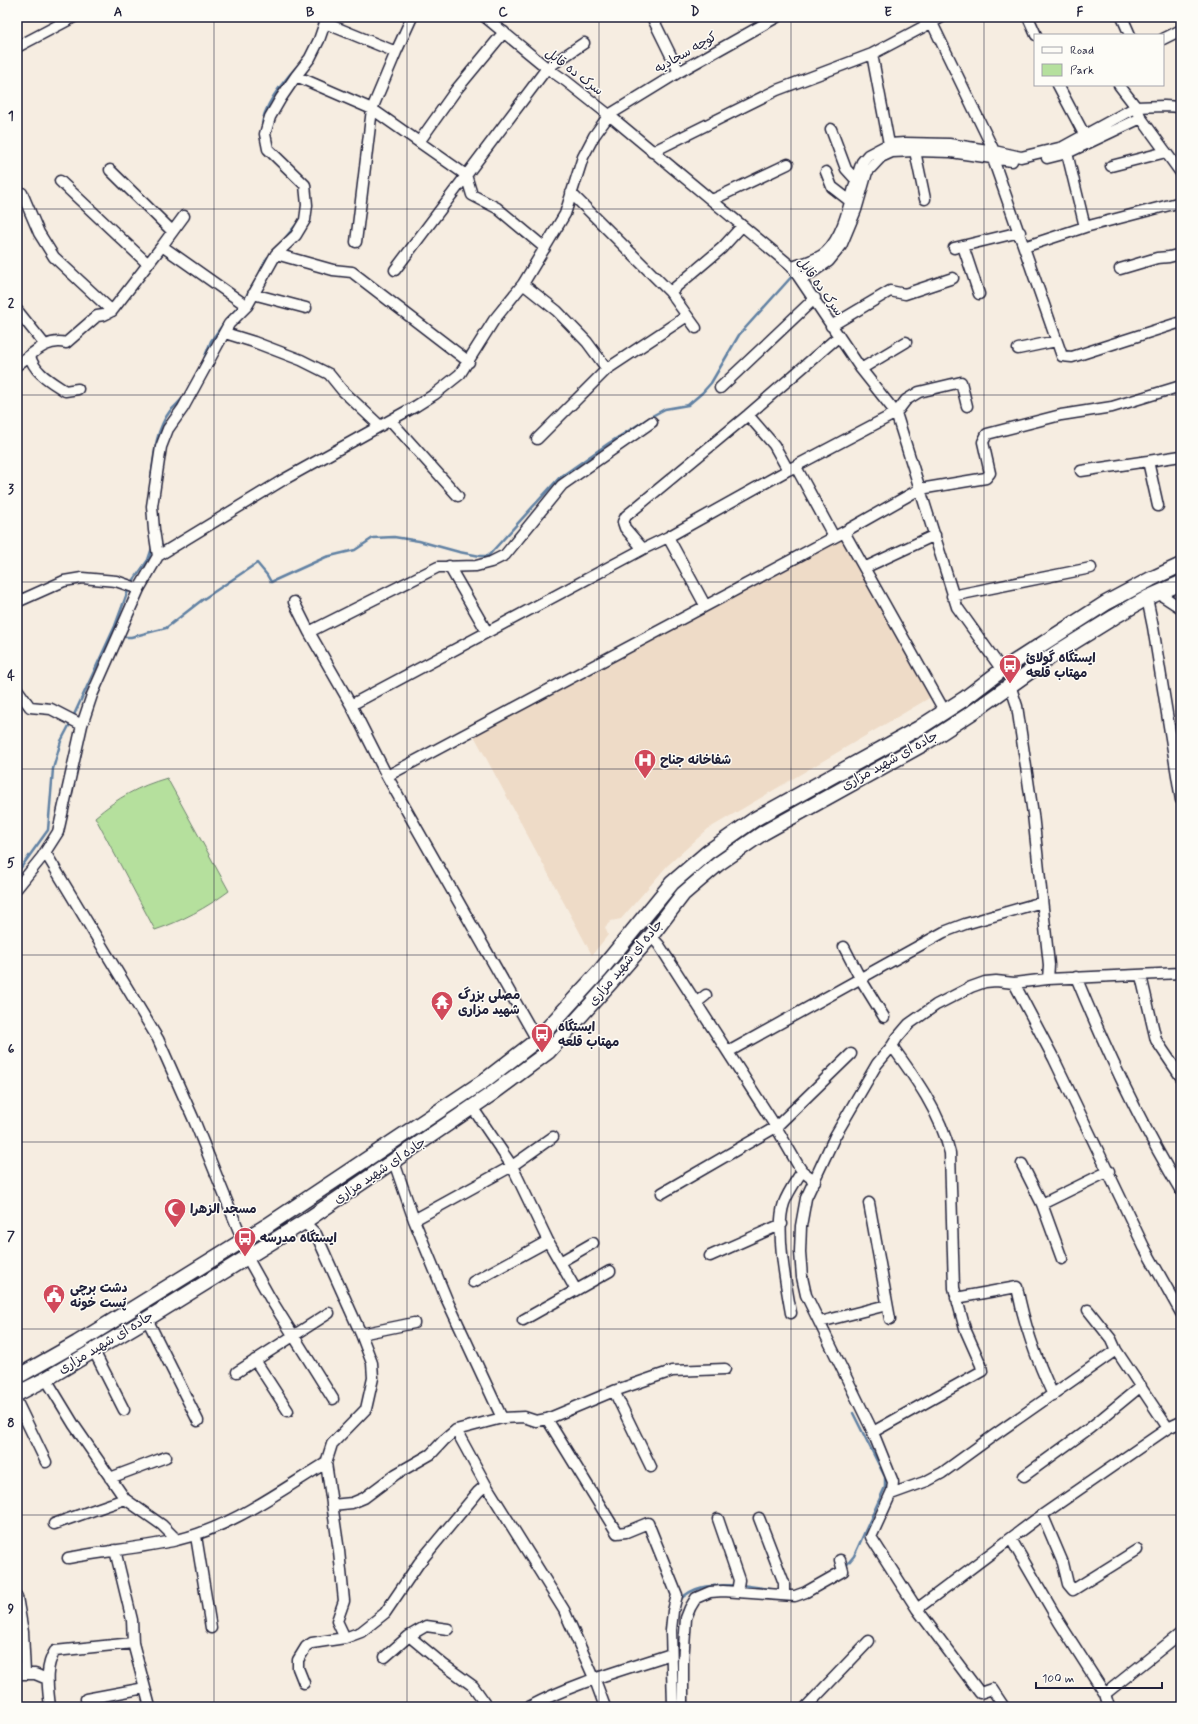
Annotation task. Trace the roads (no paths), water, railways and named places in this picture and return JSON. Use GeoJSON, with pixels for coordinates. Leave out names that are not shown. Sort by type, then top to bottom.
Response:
{"type":"FeatureCollection","features":[{"type":"Feature","properties":{"kind":"main road","name":"جاده ای شهید مزاری"},"geometry":{"type":"LineString","coordinates":[[17,1394],[46,1379],[148,1319],[304,1222],[394,1162],[472,1107],[548,1052],[651,936],[683,894],[718,864],[945,712],[1002,670],[1106,603],[1181,565]]}},
{"type":"Feature","properties":{"kind":"main road","name":"جاده ای شهید مزاری"},"geometry":{"type":"LineString","coordinates":[[17,1377],[90,1336],[243,1241],[484,1081],[537,1040],[600,971],[672,883],[708,852],[755,819],[927,742],[1101,625],[1152,596],[1181,583]]}},
{"type":"Feature","properties":{"kind":"street"},"geometry":{"type":"LineString","coordinates":[[17,47],[74,17]]}},
{"type":"Feature","properties":{"kind":"street"},"geometry":{"type":"LineString","coordinates":[[356,242],[372,109],[412,17]]}},
{"type":"Feature","properties":{"kind":"street","name":"سرک ده قابل"},"geometry":{"type":"LineString","coordinates":[[485,17],[547,68],[609,115],[712,200],[792,267],[802,279],[831,326],[861,369],[896,413],[935,535],[952,596],[957,607],[1002,670]]}},
{"type":"Feature","properties":{"kind":"street"},"geometry":{"type":"LineString","coordinates":[[652,17],[679,72]]}},
{"type":"Feature","properties":{"kind":"street","name":"کوچه سجادیه"},"geometry":{"type":"LineString","coordinates":[[609,115],[679,72],[777,17]]}},
{"type":"Feature","properties":{"kind":"street"},"geometry":{"type":"LineString","coordinates":[[652,152],[777,90],[872,54],[942,17]]}},
{"type":"Feature","properties":{"kind":"street"},"geometry":{"type":"LineString","coordinates":[[1028,17],[1036,34]]}},
{"type":"Feature","properties":{"kind":"street"},"geometry":{"type":"LineString","coordinates":[[1122,17],[1130,34]]}},
{"type":"Feature","properties":{"kind":"street"},"geometry":{"type":"LineString","coordinates":[[158,556],[152,506],[161,447],[168,430],[187,402],[229,324],[247,306],[276,254],[296,235],[305,220],[307,205],[304,185],[268,149],[265,134],[270,117],[296,76],[310,58],[319,40],[326,20],[396,52]]}},
{"type":"Feature","properties":{"kind":"street"},"geometry":{"type":"LineString","coordinates":[[932,23],[993,155],[1062,356],[1072,357],[1181,322]]}},
{"type":"Feature","properties":{"kind":"street"},"geometry":{"type":"LineString","coordinates":[[1164,38],[1181,30]]}},
{"type":"Feature","properties":{"kind":"street"},"geometry":{"type":"LineString","coordinates":[[419,142],[456,90],[504,32]]}},
{"type":"Feature","properties":{"kind":"street"},"geometry":{"type":"LineString","coordinates":[[395,270],[547,68],[584,43]]}},
{"type":"Feature","properties":{"kind":"street"},"geometry":{"type":"LineString","coordinates":[[872,54],[889,144]]}},
{"type":"Feature","properties":{"kind":"street"},"geometry":{"type":"LineString","coordinates":[[296,76],[372,109],[466,175],[472,195],[497,208],[545,248]]}},
{"type":"Feature","properties":{"kind":"street"},"geometry":{"type":"LineString","coordinates":[[1062,86],[1085,136]]}},
{"type":"Feature","properties":{"kind":"street"},"geometry":{"type":"LineString","coordinates":[[1120,86],[1181,173]]}},
{"type":"Feature","properties":{"kind":"street"},"geometry":{"type":"LineString","coordinates":[[802,279],[829,261],[841,246],[856,210],[867,172],[881,157],[892,152],[951,152],[1021,157],[1063,147],[1136,107],[1164,106],[1181,108]]}},
{"type":"Feature","properties":{"kind":"street"},"geometry":{"type":"LineString","coordinates":[[17,888],[45,852],[58,832],[82,725],[92,695],[139,589],[158,556],[277,484],[391,421],[435,394],[460,374],[469,362],[494,320],[523,284],[565,214],[583,157],[594,136],[609,115]]}},
{"type":"Feature","properties":{"kind":"street"},"geometry":{"type":"LineString","coordinates":[[792,267],[825,253],[840,230],[862,162],[868,155],[889,144],[934,143],[1029,162],[1067,154],[1141,118]]}},
{"type":"Feature","properties":{"kind":"street"},"geometry":{"type":"LineString","coordinates":[[831,129],[846,169],[856,180]]}},
{"type":"Feature","properties":{"kind":"street"},"geometry":{"type":"LineString","coordinates":[[915,151],[925,199]]}},
{"type":"Feature","properties":{"kind":"street"},"geometry":{"type":"LineString","coordinates":[[1111,166],[1166,152]]}},
{"type":"Feature","properties":{"kind":"street"},"geometry":{"type":"LineString","coordinates":[[1067,154],[1085,227]]}},
{"type":"Feature","properties":{"kind":"street"},"geometry":{"type":"LineString","coordinates":[[712,200],[788,164]]}},
{"type":"Feature","properties":{"kind":"street"},"geometry":{"type":"LineString","coordinates":[[110,170],[172,231]]}},
{"type":"Feature","properties":{"kind":"street"},"geometry":{"type":"LineString","coordinates":[[826,172],[832,187],[850,201]]}},
{"type":"Feature","properties":{"kind":"street"},"geometry":{"type":"LineString","coordinates":[[60,181],[148,264]]}},
{"type":"Feature","properties":{"kind":"street"},"geometry":{"type":"LineString","coordinates":[[22,193],[39,233],[54,257],[112,311]]}},
{"type":"Feature","properties":{"kind":"street"},"geometry":{"type":"LineString","coordinates":[[571,193],[670,292],[696,328]]}},
{"type":"Feature","properties":{"kind":"street"},"geometry":{"type":"LineString","coordinates":[[1024,247],[1085,227],[1181,202]]}},
{"type":"Feature","properties":{"kind":"street"},"geometry":{"type":"LineString","coordinates":[[17,365],[45,345],[57,341],[66,343],[97,316],[104,315],[112,311],[184,216]]}},
{"type":"Feature","properties":{"kind":"street"},"geometry":{"type":"LineString","coordinates":[[670,292],[722,248],[742,226]]}},
{"type":"Feature","properties":{"kind":"street"},"geometry":{"type":"LineString","coordinates":[[979,294],[958,247],[1020,232]]}},
{"type":"Feature","properties":{"kind":"street"},"geometry":{"type":"LineString","coordinates":[[162,246],[247,306]]}},
{"type":"Feature","properties":{"kind":"street"},"geometry":{"type":"LineString","coordinates":[[276,254],[333,270],[352,272],[469,362]]}},
{"type":"Feature","properties":{"kind":"street"},"geometry":{"type":"LineString","coordinates":[[1120,269],[1157,258],[1181,254]]}},
{"type":"Feature","properties":{"kind":"street"},"geometry":{"type":"LineString","coordinates":[[831,326],[890,291],[905,294],[953,278]]}},
{"type":"Feature","properties":{"kind":"street"},"geometry":{"type":"LineString","coordinates":[[523,284],[557,311],[588,342],[607,369]]}},
{"type":"Feature","properties":{"kind":"street"},"geometry":{"type":"LineString","coordinates":[[253,294],[306,308]]}},
{"type":"Feature","properties":{"kind":"street"},"geometry":{"type":"LineString","coordinates":[[720,388],[814,298]]}},
{"type":"Feature","properties":{"kind":"street"},"geometry":{"type":"LineString","coordinates":[[17,310],[45,345]]}},
{"type":"Feature","properties":{"kind":"street"},"geometry":{"type":"LineString","coordinates":[[537,439],[607,369],[687,316]]}},
{"type":"Feature","properties":{"kind":"street"},"geometry":{"type":"LineString","coordinates":[[225,333],[254,342],[301,360],[329,374],[342,390],[380,426]]}},
{"type":"Feature","properties":{"kind":"street"},"geometry":{"type":"LineString","coordinates":[[643,549],[625,528],[623,522],[626,516],[748,415],[839,336]]}},
{"type":"Feature","properties":{"kind":"street"},"geometry":{"type":"LineString","coordinates":[[1018,349],[1056,341]]}},
{"type":"Feature","properties":{"kind":"street"},"geometry":{"type":"LineString","coordinates":[[861,369],[906,342]]}},
{"type":"Feature","properties":{"kind":"street"},"geometry":{"type":"LineString","coordinates":[[30,356],[35,368],[65,391],[78,389]]}},
{"type":"Feature","properties":{"kind":"street"},"geometry":{"type":"LineString","coordinates":[[351,705],[668,537],[896,413],[906,400],[920,392],[961,382],[967,406]]}},
{"type":"Feature","properties":{"kind":"street"},"geometry":{"type":"LineString","coordinates":[[387,776],[844,532],[920,489],[989,476],[989,466],[983,442],[986,434],[1061,415],[1112,407],[1181,386]]}},
{"type":"Feature","properties":{"kind":"street"},"geometry":{"type":"LineString","coordinates":[[748,415],[774,444],[792,469],[834,537]]}},
{"type":"Feature","properties":{"kind":"street"},"geometry":{"type":"LineString","coordinates":[[391,421],[458,496]]}},
{"type":"Feature","properties":{"kind":"street"},"geometry":{"type":"LineString","coordinates":[[308,632],[438,567],[476,566],[491,562],[505,555],[562,485],[652,422]]}},
{"type":"Feature","properties":{"kind":"street"},"geometry":{"type":"LineString","coordinates":[[1081,471],[1181,456]]}},
{"type":"Feature","properties":{"kind":"street"},"geometry":{"type":"LineString","coordinates":[[1148,461],[1158,506]]}},
{"type":"Feature","properties":{"kind":"street"},"geometry":{"type":"LineString","coordinates":[[844,532],[945,712]]}},
{"type":"Feature","properties":{"kind":"street"},"geometry":{"type":"LineString","coordinates":[[864,568],[935,535]]}},
{"type":"Feature","properties":{"kind":"street"},"geometry":{"type":"LineString","coordinates":[[668,537],[705,605]]}},
{"type":"Feature","properties":{"kind":"street"},"geometry":{"type":"LineString","coordinates":[[449,566],[487,632]]}},
{"type":"Feature","properties":{"kind":"street"},"geometry":{"type":"LineString","coordinates":[[952,596],[1091,568]]}},
{"type":"Feature","properties":{"kind":"street"},"geometry":{"type":"LineString","coordinates":[[17,602],[64,581],[82,578],[116,581],[139,589]]}},
{"type":"Feature","properties":{"kind":"street"},"geometry":{"type":"LineString","coordinates":[[1181,608],[1152,596],[1153,627],[1181,800]]}},
{"type":"Feature","properties":{"kind":"street"},"geometry":{"type":"LineString","coordinates":[[294,602],[308,632],[351,705],[387,776],[537,1040],[548,1052]]}},
{"type":"Feature","properties":{"kind":"street"},"geometry":{"type":"LineString","coordinates":[[1010,685],[1017,706],[1033,814],[1049,973]]}},
{"type":"Feature","properties":{"kind":"street"},"geometry":{"type":"LineString","coordinates":[[17,689],[30,708],[51,709],[82,725]]}},
{"type":"Feature","properties":{"kind":"street"},"geometry":{"type":"LineString","coordinates":[[45,852],[158,1039],[194,1120],[243,1241],[247,1257],[333,1398]]}},
{"type":"Feature","properties":{"kind":"street"},"geometry":{"type":"LineString","coordinates":[[728,1052],[944,932],[965,924],[1042,902]]}},
{"type":"Feature","properties":{"kind":"street"},"geometry":{"type":"LineString","coordinates":[[651,936],[660,945],[776,1126],[802,1170],[813,1179]]}},
{"type":"Feature","properties":{"kind":"street"},"geometry":{"type":"LineString","coordinates":[[844,947],[860,978],[884,1017]]}},
{"type":"Feature","properties":{"kind":"street"},"geometry":{"type":"LineString","coordinates":[[1004,1707],[992,1689],[980,1693],[917,1609],[871,1537],[891,1494],[893,1482],[873,1432],[806,1295],[802,1277],[800,1252],[802,1219],[806,1198],[813,1179],[835,1136],[877,1064],[905,1029],[923,1013],[971,987],[996,981],[1014,983],[1049,973],[1076,977],[1141,976],[1181,973]]}},
{"type":"Feature","properties":{"kind":"street"},"geometry":{"type":"LineString","coordinates":[[1141,976],[1156,1040],[1181,1077]]}},
{"type":"Feature","properties":{"kind":"street"},"geometry":{"type":"LineString","coordinates":[[1076,977],[1118,1071],[1165,1165],[1181,1190]]}},
{"type":"Feature","properties":{"kind":"street"},"geometry":{"type":"LineString","coordinates":[[1014,983],[1054,1059],[1109,1171],[1144,1247],[1181,1313]]}},
{"type":"Feature","properties":{"kind":"street"},"geometry":{"type":"LineString","coordinates":[[696,1003],[706,995]]}},
{"type":"Feature","properties":{"kind":"street"},"geometry":{"type":"LineString","coordinates":[[873,1432],[982,1371],[964,1329],[954,1288],[950,1153],[947,1141],[924,1091],[892,1046]]}},
{"type":"Feature","properties":{"kind":"street"},"geometry":{"type":"LineString","coordinates":[[662,1193],[776,1126],[851,1054]]}},
{"type":"Feature","properties":{"kind":"street"},"geometry":{"type":"LineString","coordinates":[[472,1107],[512,1166],[548,1241],[576,1290]]}},
{"type":"Feature","properties":{"kind":"street"},"geometry":{"type":"LineString","coordinates":[[414,1220],[512,1166],[553,1137]]}},
{"type":"Feature","properties":{"kind":"street"},"geometry":{"type":"LineString","coordinates":[[394,1162],[414,1220],[450,1307],[502,1418]]}},
{"type":"Feature","properties":{"kind":"street"},"geometry":{"type":"LineString","coordinates":[[1022,1164],[1042,1204],[1062,1259]]}},
{"type":"Feature","properties":{"kind":"street"},"geometry":{"type":"LineString","coordinates":[[791,1313],[783,1265],[782,1224],[784,1204],[802,1170]]}},
{"type":"Feature","properties":{"kind":"street"},"geometry":{"type":"LineString","coordinates":[[1042,1204],[1109,1171]]}},
{"type":"Feature","properties":{"kind":"street"},"geometry":{"type":"LineString","coordinates":[[869,1204],[890,1319]]}},
{"type":"Feature","properties":{"kind":"street"},"geometry":{"type":"LineString","coordinates":[[304,1222],[316,1234],[361,1334],[372,1363],[373,1378],[366,1409],[332,1444],[326,1463],[339,1551],[344,1601],[337,1621],[346,1638]]}},
{"type":"Feature","properties":{"kind":"street"},"geometry":{"type":"LineString","coordinates":[[710,1256],[782,1224]]}},
{"type":"Feature","properties":{"kind":"street"},"geometry":{"type":"LineString","coordinates":[[473,1282],[548,1241]]}},
{"type":"Feature","properties":{"kind":"street"},"geometry":{"type":"LineString","coordinates":[[560,1262],[593,1243]]}},
{"type":"Feature","properties":{"kind":"street"},"geometry":{"type":"LineString","coordinates":[[523,1320],[610,1271]]}},
{"type":"Feature","properties":{"kind":"street"},"geometry":{"type":"LineString","coordinates":[[956,1298],[1017,1287],[1023,1316],[1042,1372],[1053,1396]]}},
{"type":"Feature","properties":{"kind":"street"},"geometry":{"type":"LineString","coordinates":[[820,1322],[887,1305]]}},
{"type":"Feature","properties":{"kind":"street"},"geometry":{"type":"LineString","coordinates":[[1088,1310],[1111,1339],[1116,1350],[1168,1428]]}},
{"type":"Feature","properties":{"kind":"street"},"geometry":{"type":"LineString","coordinates":[[237,1372],[329,1313]]}},
{"type":"Feature","properties":{"kind":"street"},"geometry":{"type":"LineString","coordinates":[[148,1319],[198,1421]]}},
{"type":"Feature","properties":{"kind":"street"},"geometry":{"type":"LineString","coordinates":[[361,1334],[414,1323]]}},
{"type":"Feature","properties":{"kind":"street"},"geometry":{"type":"LineString","coordinates":[[891,1494],[927,1482],[942,1473],[1116,1350]]}},
{"type":"Feature","properties":{"kind":"street"},"geometry":{"type":"LineString","coordinates":[[94,1351],[124,1410]]}},
{"type":"Feature","properties":{"kind":"street"},"geometry":{"type":"LineString","coordinates":[[255,1360],[288,1411]]}},
{"type":"Feature","properties":{"kind":"street"},"geometry":{"type":"LineString","coordinates":[[332,1505],[352,1503],[364,1498],[396,1474],[431,1454],[456,1430],[502,1418],[524,1417],[536,1421],[547,1419],[614,1391],[672,1371],[725,1369]]}},
{"type":"Feature","properties":{"kind":"street"},"geometry":{"type":"LineString","coordinates":[[46,1379],[74,1425],[125,1498],[162,1525],[177,1540]]}},
{"type":"Feature","properties":{"kind":"street"},"geometry":{"type":"LineString","coordinates":[[1024,1476],[1090,1428],[1141,1386]]}},
{"type":"Feature","properties":{"kind":"street"},"geometry":{"type":"LineString","coordinates":[[614,1391],[651,1467]]}},
{"type":"Feature","properties":{"kind":"street"},"geometry":{"type":"LineString","coordinates":[[17,1402],[46,1462]]}},
{"type":"Feature","properties":{"kind":"street"},"geometry":{"type":"LineString","coordinates":[[547,1419],[617,1533],[626,1532],[648,1523],[673,1581],[677,1595],[683,1605],[686,1618],[682,1662],[683,1707]]}},
{"type":"Feature","properties":{"kind":"street"},"geometry":{"type":"LineString","coordinates":[[917,1609],[1043,1516],[1168,1428],[1181,1422]]}},
{"type":"Feature","properties":{"kind":"street"},"geometry":{"type":"LineString","coordinates":[[456,1430],[486,1485],[564,1610],[595,1680],[605,1707]]}},
{"type":"Feature","properties":{"kind":"street"},"geometry":{"type":"LineString","coordinates":[[110,1478],[166,1457]]}},
{"type":"Feature","properties":{"kind":"street"},"geometry":{"type":"LineString","coordinates":[[68,1558],[115,1550],[129,1550],[196,1536],[240,1516],[326,1463]]}},
{"type":"Feature","properties":{"kind":"street"},"geometry":{"type":"LineString","coordinates":[[304,1683],[298,1668],[298,1660],[306,1647],[312,1643],[346,1638],[361,1632],[385,1613],[419,1563],[478,1492],[486,1485]]}},
{"type":"Feature","properties":{"kind":"street"},"geometry":{"type":"LineString","coordinates":[[54,1524],[125,1498]]}},
{"type":"Feature","properties":{"kind":"street"},"geometry":{"type":"LineString","coordinates":[[1043,1516],[1063,1563],[1068,1584],[1073,1590],[1137,1550]]}},
{"type":"Feature","properties":{"kind":"street"},"geometry":{"type":"LineString","coordinates":[[759,1518],[784,1583],[784,1595]]}},
{"type":"Feature","properties":{"kind":"street"},"geometry":{"type":"LineString","coordinates":[[718,1519],[739,1580],[738,1592]]}},
{"type":"Feature","properties":{"kind":"street"},"geometry":{"type":"LineString","coordinates":[[196,1536],[211,1628]]}},
{"type":"Feature","properties":{"kind":"street"},"geometry":{"type":"LineString","coordinates":[[1011,1539],[1105,1694],[1109,1707]]}},
{"type":"Feature","properties":{"kind":"street"},"geometry":{"type":"LineString","coordinates":[[115,1550],[132,1620],[133,1643],[150,1707]]}},
{"type":"Feature","properties":{"kind":"street"},"geometry":{"type":"LineString","coordinates":[[673,1707],[671,1654],[673,1611],[710,1592],[724,1591],[795,1596],[806,1592],[843,1571],[840,1560]]}},
{"type":"Feature","properties":{"kind":"street"},"geometry":{"type":"LineString","coordinates":[[17,1597],[24,1632],[21,1673],[35,1674],[47,1679]]}},
{"type":"Feature","properties":{"kind":"street"},"geometry":{"type":"LineString","coordinates":[[385,1656],[409,1636],[426,1626],[448,1629]]}},
{"type":"Feature","properties":{"kind":"street"},"geometry":{"type":"LineString","coordinates":[[1105,1694],[1181,1633]]}},
{"type":"Feature","properties":{"kind":"street"},"geometry":{"type":"LineString","coordinates":[[409,1636],[444,1665],[473,1686],[488,1707]]}},
{"type":"Feature","properties":{"kind":"street"},"geometry":{"type":"LineString","coordinates":[[806,1707],[869,1641]]}},
{"type":"Feature","properties":{"kind":"street"},"geometry":{"type":"LineString","coordinates":[[50,1707],[47,1679],[50,1658],[55,1651],[133,1643]]}},
{"type":"Feature","properties":{"kind":"street"},"geometry":{"type":"LineString","coordinates":[[529,1707],[544,1699],[671,1654]]}},
{"type":"Feature","properties":{"kind":"street"},"geometry":{"type":"LineString","coordinates":[[86,1699],[145,1688]]}},
{"type":"Feature","properties":{"kind":"waterway"},"geometry":{"type":"LineString","coordinates":[[262,131],[262,122],[269,104],[274,95],[298,65]]}},
{"type":"Feature","properties":{"kind":"waterway"},"geometry":{"type":"LineString","coordinates":[[867,166],[873,157]]}},
{"type":"Feature","properties":{"kind":"waterway"},"geometry":{"type":"LineString","coordinates":[[282,242],[299,221]]}},
{"type":"Feature","properties":{"kind":"waterway"},"geometry":{"type":"LineString","coordinates":[[260,272],[267,258],[271,255]]}},
{"type":"Feature","properties":{"kind":"waterway"},"geometry":{"type":"LineString","coordinates":[[121,637],[131,637],[166,628],[202,600],[257,563],[271,582],[326,557],[355,550],[373,538],[394,537],[419,541],[459,552],[488,556],[559,478],[609,443],[652,416],[665,409],[688,405],[702,393],[711,383],[739,335],[794,274]]}},
{"type":"Feature","properties":{"kind":"waterway"},"geometry":{"type":"LineString","coordinates":[[244,300],[256,280]]}},
{"type":"Feature","properties":{"kind":"waterway"},"geometry":{"type":"LineString","coordinates":[[227,319],[241,304]]}},
{"type":"Feature","properties":{"kind":"waterway"},"geometry":{"type":"LineString","coordinates":[[204,359],[211,341],[224,323]]}},
{"type":"Feature","properties":{"kind":"waterway"},"geometry":{"type":"LineString","coordinates":[[151,480],[154,453],[161,427],[170,411],[185,395]]}},
{"type":"Feature","properties":{"kind":"waterway"},"geometry":{"type":"LineString","coordinates":[[131,584],[148,560],[153,545]]}},
{"type":"Feature","properties":{"kind":"waterway"},"geometry":{"type":"LineString","coordinates":[[73,717],[115,626],[129,588]]}},
{"type":"Feature","properties":{"kind":"waterway"},"geometry":{"type":"LineString","coordinates":[[17,873],[48,830],[53,769],[61,741],[71,722]]}},
{"type":"Feature","properties":{"kind":"waterway"},"geometry":{"type":"LineString","coordinates":[[845,1567],[854,1556],[885,1487],[885,1477],[853,1413]]}},
{"type":"Feature","properties":{"kind":"waterway"},"geometry":{"type":"LineString","coordinates":[[680,1600],[692,1591],[706,1586],[736,1585]]}},
{"type":"Feature","properties":{"kind":"waterway"},"geometry":{"type":"LineString","coordinates":[[741,1585],[778,1590]]}},
{"type":"Feature","properties":{"kind":"waterway"},"geometry":{"type":"LineString","coordinates":[[677,1681],[678,1694]]}},
{"type":"Feature","properties":{"kind":"place","name":"ایستگاه گولائ مهتاب قلعه"},"geometry":{"type":"Point","coordinates":[1010,684]}},
{"type":"Feature","properties":{"kind":"place","name":"شفاخانه جناح"},"geometry":{"type":"Point","coordinates":[645,780]}},
{"type":"Feature","properties":{"kind":"place","name":"مصلی بزرگ شهید مزاری"},"geometry":{"type":"Point","coordinates":[442,1022]}},
{"type":"Feature","properties":{"kind":"place","name":"ایستگاه مهتاب قلعه"},"geometry":{"type":"Point","coordinates":[542,1054]}},
{"type":"Feature","properties":{"kind":"place","name":"مسجد الزهرا"},"geometry":{"type":"Point","coordinates":[175,1228]}},
{"type":"Feature","properties":{"kind":"place","name":"ایستگاه مدرسه"},"geometry":{"type":"Point","coordinates":[245,1258]}},
{"type":"Feature","properties":{"kind":"place","name":"دشت برچی پُست خونه"},"geometry":{"type":"Point","coordinates":[54,1314]}}]}
